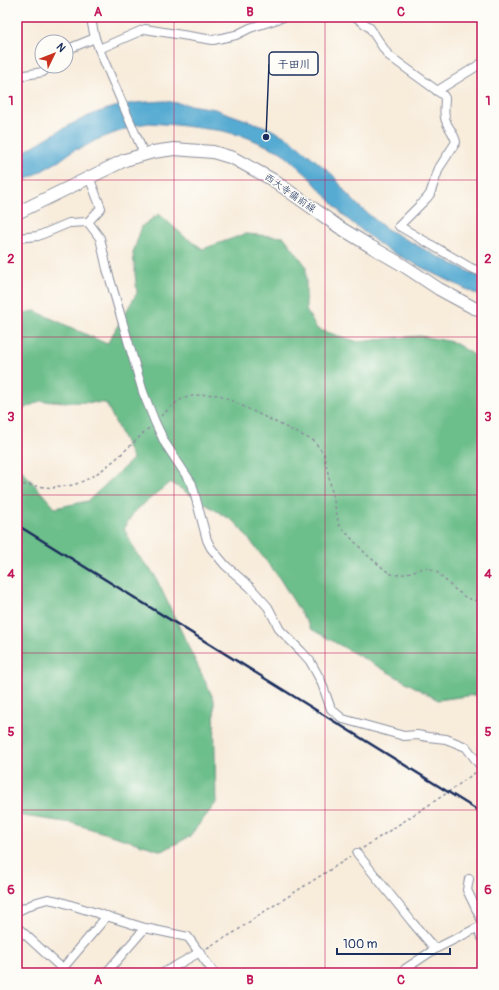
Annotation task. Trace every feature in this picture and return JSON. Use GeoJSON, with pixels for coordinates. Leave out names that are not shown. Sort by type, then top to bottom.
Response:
{"type":"FeatureCollection","features":[{"type":"Feature","properties":{"kind":"main road","name":"西大寺備前線"},"geometry":{"type":"LineString","coordinates":[[17,213],[125,160],[144,154],[174,149],[213,152],[233,158],[273,180],[339,227],[439,289],[474,308],[482,310]]}},
{"type":"Feature","properties":{"kind":"street"},"geometry":{"type":"LineString","coordinates":[[93,17],[92,24],[99,49],[144,154]]}},
{"type":"Feature","properties":{"kind":"street"},"geometry":{"type":"LineString","coordinates":[[99,49],[145,29],[213,40],[236,35],[250,28],[284,17]]}},
{"type":"Feature","properties":{"kind":"street"},"geometry":{"type":"LineString","coordinates":[[356,17],[370,28],[388,55],[445,98],[444,114],[446,121],[455,136],[456,142],[439,168],[430,194],[399,226],[471,268],[482,272]]}},
{"type":"Feature","properties":{"kind":"street"},"geometry":{"type":"LineString","coordinates":[[74,47],[95,38]]}},
{"type":"Feature","properties":{"kind":"street"},"geometry":{"type":"LineString","coordinates":[[437,91],[482,63]]}},
{"type":"Feature","properties":{"kind":"street"},"geometry":{"type":"LineString","coordinates":[[17,79],[34,74]]}},
{"type":"Feature","properties":{"kind":"street"},"geometry":{"type":"LineString","coordinates":[[17,238],[38,236],[69,224],[88,222],[101,208],[90,177]]}},
{"type":"Feature","properties":{"kind":"street"},"geometry":{"type":"LineString","coordinates":[[88,222],[100,238],[107,269],[143,392],[165,443],[192,484],[206,540],[211,548],[225,565],[250,587],[268,607],[280,630],[310,661],[321,682],[331,709],[343,719],[404,736],[417,734],[428,738],[446,740],[461,745],[466,747],[482,768]]}},
{"type":"Feature","properties":{"kind":"street"},"geometry":{"type":"LineString","coordinates":[[357,853],[435,949]]}},
{"type":"Feature","properties":{"kind":"street"},"geometry":{"type":"LineString","coordinates":[[469,880],[467,890],[482,925],[480,934],[482,938]]}},
{"type":"Feature","properties":{"kind":"street"},"geometry":{"type":"LineString","coordinates":[[17,911],[48,899],[145,928],[188,937],[214,973]]}},
{"type":"Feature","properties":{"kind":"street"},"geometry":{"type":"LineString","coordinates":[[17,927],[65,971],[107,916]]}},
{"type":"Feature","properties":{"kind":"street"},"geometry":{"type":"LineString","coordinates":[[408,973],[405,969],[435,949],[482,925]]}},
{"type":"Feature","properties":{"kind":"street"},"geometry":{"type":"LineString","coordinates":[[106,973],[145,928]]}},
{"type":"Feature","properties":{"kind":"street"},"geometry":{"type":"LineString","coordinates":[[163,973],[200,952]]}},
{"type":"Feature","properties":{"kind":"path"},"geometry":{"type":"LineString","coordinates":[[17,484],[54,488],[55,486],[67,486],[82,482],[98,473],[109,464],[179,401],[193,395],[220,395],[314,441],[324,454],[339,524],[367,555],[389,573],[395,575],[404,574],[429,568],[438,573],[465,597],[482,603]]}},
{"type":"Feature","properties":{"kind":"path"},"geometry":{"type":"LineString","coordinates":[[200,952],[236,932],[259,915],[357,853],[482,768]]}},
{"type":"Feature","properties":{"kind":"green space"},"geometry":{"type":"Polygon","coordinates":[[[159,214],[185,237],[203,249],[245,234],[284,237],[306,266],[306,310],[317,329],[358,342],[420,336],[453,342],[476,356],[482,363],[482,694],[438,700],[311,629],[278,576],[236,523],[170,482],[134,512],[124,528],[136,553],[154,574],[214,700],[216,803],[189,837],[162,851],[72,823],[17,815],[17,465],[55,508],[88,501],[133,459],[106,403],[40,401],[17,412],[17,314],[35,311],[107,344],[137,293],[133,253],[142,226],[159,214]]]}},
{"type":"Feature","properties":{"kind":"water"},"geometry":{"type":"Polygon","coordinates":[[[165,101],[215,109],[266,127],[290,139],[333,175],[347,194],[385,228],[482,278],[482,297],[386,249],[345,217],[307,175],[281,152],[246,137],[223,131],[150,123],[136,125],[74,150],[59,161],[17,185],[17,156],[54,134],[79,120],[119,106],[142,102],[165,101]]]}},
{"type":"Feature","properties":{"kind":"railway"},"geometry":{"type":"LineString","coordinates":[[22,528],[482,813]]}},
{"type":"Feature","properties":{"kind":"place","name":"干田川"},"geometry":{"type":"Point","coordinates":[266,137]}}]}
